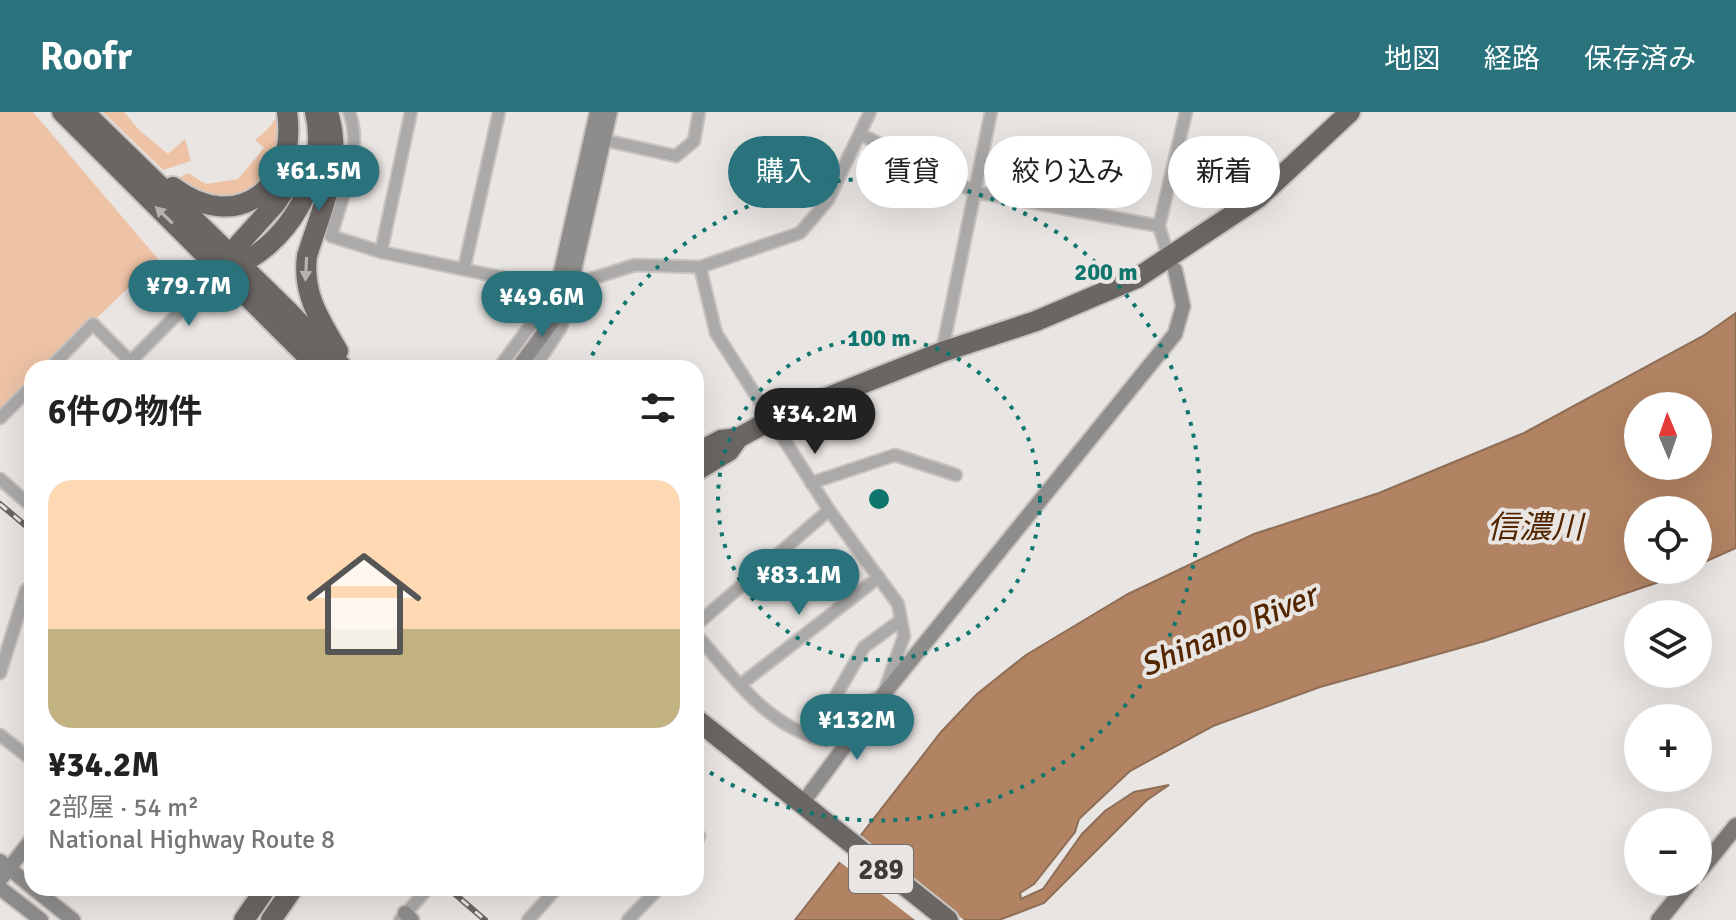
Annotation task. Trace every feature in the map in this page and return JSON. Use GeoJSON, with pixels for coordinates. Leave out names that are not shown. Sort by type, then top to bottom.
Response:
{"type":"FeatureCollection","features":[{"type":"Feature","properties":{"kind":"highway"},"geometry":{"type":"LineString","coordinates":[[62,112],[334,360]]}},
{"type":"Feature","properties":{"kind":"highway"},"geometry":{"type":"LineString","coordinates":[[84,112],[230,263],[312,360]]}},
{"type":"Feature","properties":{"kind":"highway"},"geometry":{"type":"LineString","coordinates":[[230,263],[287,186],[297,150],[297,131],[290,112]]}},
{"type":"Feature","properties":{"kind":"highway"},"geometry":{"type":"LineString","coordinates":[[105,132],[188,197],[214,207],[229,207],[256,198],[278,175],[288,146],[290,112]]}},
{"type":"Feature","properties":{"kind":"highway"},"geometry":{"type":"LineString","coordinates":[[230,263],[279,233],[303,199],[318,161],[315,112]]}},
{"type":"Feature","properties":{"kind":"highway"},"geometry":{"type":"LineString","coordinates":[[328,112],[334,139],[333,173],[307,256],[305,283],[315,310],[344,360]]}},
{"type":"Feature","properties":{"kind":"highway"},"geometry":{"type":"LineString","coordinates":[[704,449],[721,440],[738,438],[773,419],[942,352],[1036,321],[1172,264],[1258,198],[1350,112]]}},
{"type":"Feature","properties":{"kind":"highway"},"geometry":{"type":"LineString","coordinates":[[704,466],[729,451],[738,438]]}},
{"type":"Feature","properties":{"kind":"highway","name":"289"},"geometry":{"type":"LineString","coordinates":[[704,726],[930,920]]}},
{"type":"Feature","properties":{"kind":"highway","name":"289"},"geometry":{"type":"LineString","coordinates":[[704,743],[948,920]]}},
{"type":"Feature","properties":{"kind":"highway"},"geometry":{"type":"LineString","coordinates":[[244,920],[260,896]]}},
{"type":"Feature","properties":{"kind":"highway"},"geometry":{"type":"LineString","coordinates":[[271,920],[288,896]]}},
{"type":"Feature","properties":{"kind":"main road"},"geometry":{"type":"LineString","coordinates":[[1712,856],[1736,826]]}},
{"type":"Feature","properties":{"kind":"main road"},"geometry":{"type":"LineString","coordinates":[[1659,920],[1679,896]]}},
{"type":"Feature","properties":{"kind":"street"},"geometry":{"type":"LineString","coordinates":[[349,112],[353,123],[351,164],[331,236],[381,252],[554,288]]}},
{"type":"Feature","properties":{"kind":"street"},"geometry":{"type":"LineString","coordinates":[[381,252],[411,112]]}},
{"type":"Feature","properties":{"kind":"street"},"geometry":{"type":"LineString","coordinates":[[464,269],[499,112]]}},
{"type":"Feature","properties":{"kind":"street"},"geometry":{"type":"LineString","coordinates":[[528,360],[575,282],[598,139],[597,112]]}},
{"type":"Feature","properties":{"kind":"street"},"geometry":{"type":"LineString","coordinates":[[527,360],[554,288],[598,139],[610,112]]}},
{"type":"Feature","properties":{"kind":"street"},"geometry":{"type":"LineString","coordinates":[[598,139],[676,156],[694,141],[699,112]]}},
{"type":"Feature","properties":{"kind":"street"},"geometry":{"type":"LineString","coordinates":[[575,282],[635,265],[700,267],[800,233],[828,200],[870,112]]}},
{"type":"Feature","properties":{"kind":"street"},"geometry":{"type":"LineString","coordinates":[[942,352],[991,112]]}},
{"type":"Feature","properties":{"kind":"street"},"geometry":{"type":"LineString","coordinates":[[808,816],[883,695],[1175,334],[1183,306],[1159,226],[1186,112]]}},
{"type":"Feature","properties":{"kind":"street"},"geometry":{"type":"LineString","coordinates":[[860,134],[975,192],[1159,226]]}},
{"type":"Feature","properties":{"kind":"street"},"geometry":{"type":"LineString","coordinates":[[138,360],[230,263]]}},
{"type":"Feature","properties":{"kind":"street"},"geometry":{"type":"LineString","coordinates":[[700,267],[716,333],[829,510],[898,604],[904,636],[883,695],[853,709],[826,740],[790,728],[740,685],[704,643]]}},
{"type":"Feature","properties":{"kind":"street"},"geometry":{"type":"LineString","coordinates":[[505,360],[554,288]]}},
{"type":"Feature","properties":{"kind":"street"},"geometry":{"type":"LineString","coordinates":[[58,360],[93,324],[130,360]]}},
{"type":"Feature","properties":{"kind":"street"},"geometry":{"type":"LineString","coordinates":[[0,418],[24,394]]}},
{"type":"Feature","properties":{"kind":"street"},"geometry":{"type":"LineString","coordinates":[[811,483],[895,455],[956,475]]}},
{"type":"Feature","properties":{"kind":"street"},"geometry":{"type":"LineString","coordinates":[[0,479],[24,500]]}},
{"type":"Feature","properties":{"kind":"street"},"geometry":{"type":"LineString","coordinates":[[704,618],[829,510]]}},
{"type":"Feature","properties":{"kind":"street"},"geometry":{"type":"LineString","coordinates":[[740,685],[879,577]]}},
{"type":"Feature","properties":{"kind":"street"},"geometry":{"type":"LineString","coordinates":[[0,673],[24,596]]}},
{"type":"Feature","properties":{"kind":"street"},"geometry":{"type":"LineString","coordinates":[[812,737],[864,647],[901,620]]}},
{"type":"Feature","properties":{"kind":"street"},"geometry":{"type":"LineString","coordinates":[[0,735],[24,754]]}},
{"type":"Feature","properties":{"kind":"street"},"geometry":{"type":"LineString","coordinates":[[24,848],[3,870],[24,883]]}},
{"type":"Feature","properties":{"kind":"street"},"geometry":{"type":"LineString","coordinates":[[0,888],[41,920]]}},
{"type":"Feature","properties":{"kind":"street"},"geometry":{"type":"LineString","coordinates":[[43,896],[73,920]]}},
{"type":"Feature","properties":{"kind":"street"},"geometry":{"type":"LineString","coordinates":[[405,918],[422,896]]}},
{"type":"Feature","properties":{"kind":"street"},"geometry":{"type":"LineString","coordinates":[[528,920],[550,896]]}},
{"type":"Feature","properties":{"kind":"street"},"geometry":{"type":"LineString","coordinates":[[628,920],[651,896]]}},
{"type":"Feature","properties":{"kind":"shaded area"},"geometry":{"type":"Polygon","coordinates":[[[0,112],[33,112],[158,259],[53,360],[24,360],[24,388],[0,411],[0,112]]]}},
{"type":"Feature","properties":{"kind":"shaded area"},"geometry":{"type":"Polygon","coordinates":[[[103,112],[124,112],[139,130],[168,154],[185,139],[191,161],[163,170],[103,112]]]}},
{"type":"Feature","properties":{"kind":"shaded area"},"geometry":{"type":"Polygon","coordinates":[[[277,115],[276,154],[272,166],[259,187],[249,194],[234,199],[211,197],[195,192],[178,178],[188,173],[206,184],[238,179],[264,148],[255,140],[270,127],[277,115]]]}},
{"type":"Feature","properties":{"kind":"water","name":"信濃川"},"geometry":{"type":"Polygon","coordinates":[[[1736,313],[1736,548],[1712,559],[1712,496],[1624,496],[1624,584],[1653,584],[1485,641],[1320,687],[1213,726],[1130,771],[1079,819],[1075,832],[1034,884],[1020,893],[1021,899],[1043,889],[1082,834],[1105,811],[1134,792],[1169,785],[1147,800],[1044,903],[999,920],[795,920],[941,732],[977,694],[1026,655],[1128,594],[1254,534],[1379,493],[1524,433],[1703,336],[1736,313]]]}},
{"type":"Feature","properties":{"kind":"pier"},"geometry":{"type":"Polygon","coordinates":[[[856,834],[964,920],[915,920],[836,859],[856,834]]]}},
{"type":"Feature","properties":{"kind":"railway"},"geometry":{"type":"LineString","coordinates":[[0,504],[24,524]]}},
{"type":"Feature","properties":{"kind":"railway"},"geometry":{"type":"LineString","coordinates":[[457,896],[485,920]]}},
{"type":"Feature","properties":{"kind":"water label","name":"Shinano River"},"geometry":{"type":"Point","coordinates":[1228,630]}}]}
